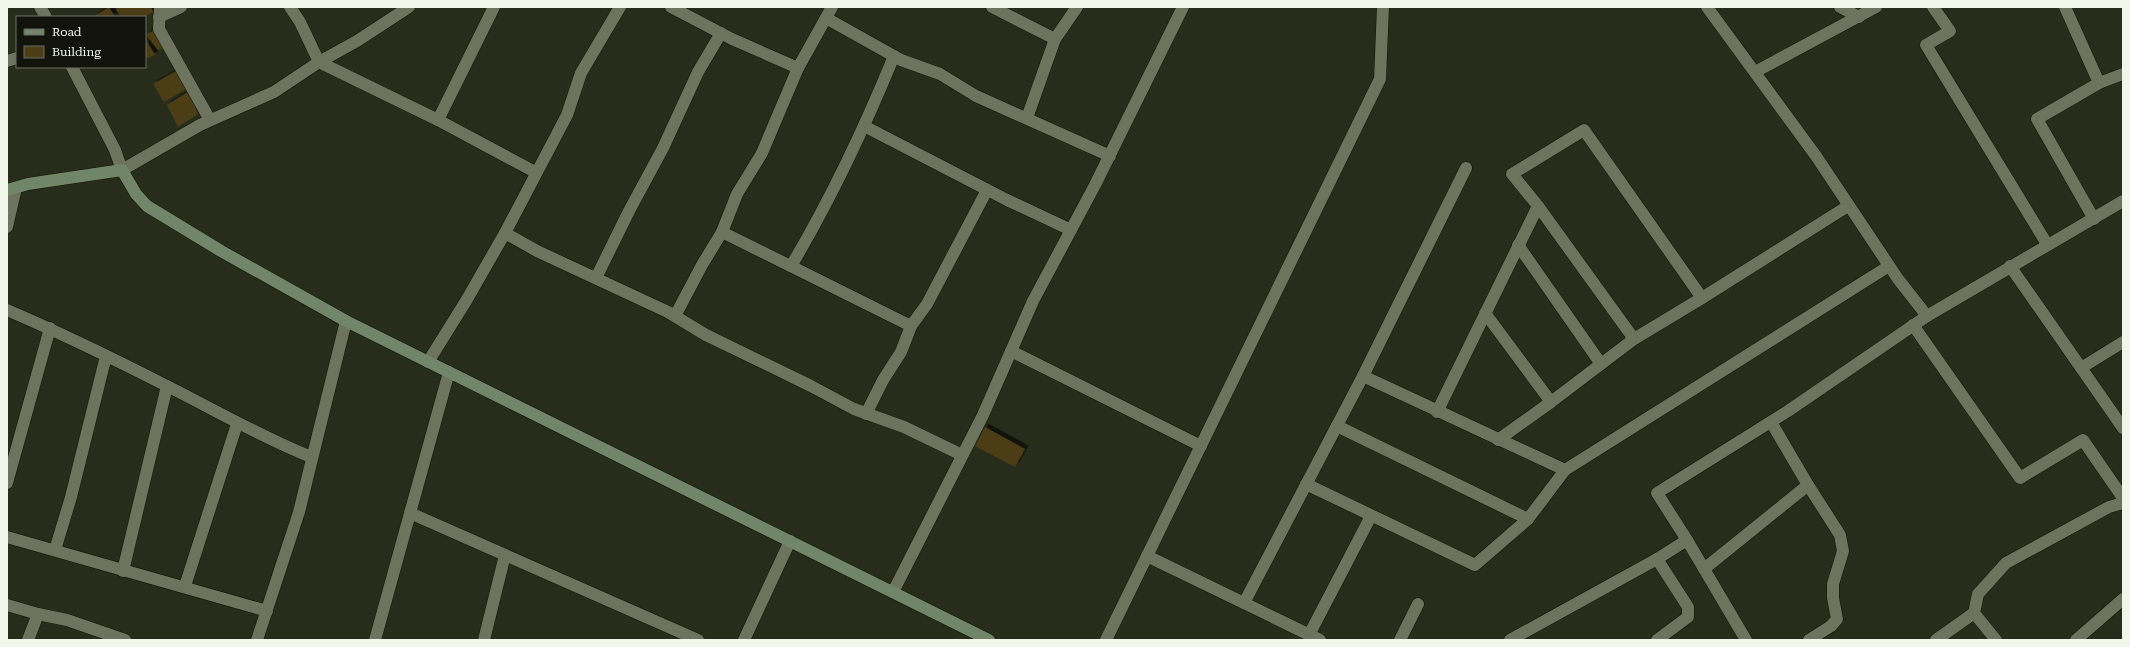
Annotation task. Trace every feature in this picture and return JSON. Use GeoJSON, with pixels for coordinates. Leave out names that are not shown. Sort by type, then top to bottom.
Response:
{"type":"FeatureCollection","features":[{"type":"Feature","properties":{"kind":"street"},"geometry":{"type":"LineString","coordinates":[[40,7],[45,16]]}},
{"type":"Feature","properties":{"kind":"street"},"geometry":{"type":"LineString","coordinates":[[181,7],[159,12],[159,29],[210,120]]}},
{"type":"Feature","properties":{"kind":"street"},"geometry":{"type":"LineString","coordinates":[[290,7],[300,22],[319,62],[438,120],[536,172]]}},
{"type":"Feature","properties":{"kind":"street"},"geometry":{"type":"LineString","coordinates":[[7,227],[11,189],[28,184],[122,170],[210,120],[274,92],[319,62],[357,41],[409,7]]}},
{"type":"Feature","properties":{"kind":"street"},"geometry":{"type":"LineString","coordinates":[[438,120],[494,7]]}},
{"type":"Feature","properties":{"kind":"street"},"geometry":{"type":"LineString","coordinates":[[428,362],[466,301],[505,233],[567,115],[581,73],[620,7]]}},
{"type":"Feature","properties":{"kind":"street"},"geometry":{"type":"LineString","coordinates":[[670,7],[721,33],[798,68]]}},
{"type":"Feature","properties":{"kind":"street"},"geometry":{"type":"LineString","coordinates":[[675,316],[702,265],[722,232],[737,194],[762,153],[798,68],[832,7]]}},
{"type":"Feature","properties":{"kind":"street"},"geometry":{"type":"LineString","coordinates":[[992,7],[1055,39]]}},
{"type":"Feature","properties":{"kind":"street"},"geometry":{"type":"LineString","coordinates":[[1027,118],[1055,39],[1077,7]]}},
{"type":"Feature","properties":{"kind":"street"},"geometry":{"type":"LineString","coordinates":[[893,592],[983,416],[1033,301],[1110,156],[1183,7]]}},
{"type":"Feature","properties":{"kind":"street"},"geometry":{"type":"LineString","coordinates":[[1106,640],[1380,79],[1383,7]]}},
{"type":"Feature","properties":{"kind":"street"},"geometry":{"type":"LineString","coordinates":[[1707,7],[1816,156],[1889,266],[1926,316]]}},
{"type":"Feature","properties":{"kind":"street"},"geometry":{"type":"LineString","coordinates":[[1840,7],[1859,17]]}},
{"type":"Feature","properties":{"kind":"street"},"geometry":{"type":"LineString","coordinates":[[1755,72],[1876,7]]}},
{"type":"Feature","properties":{"kind":"street"},"geometry":{"type":"LineString","coordinates":[[1933,7],[1950,31],[1926,44],[2047,244]]}},
{"type":"Feature","properties":{"kind":"street"},"geometry":{"type":"LineString","coordinates":[[2065,7],[2099,83]]}},
{"type":"Feature","properties":{"kind":"street"},"geometry":{"type":"LineString","coordinates":[[826,18],[894,56],[940,74],[976,96],[1110,156]]}},
{"type":"Feature","properties":{"kind":"street"},"geometry":{"type":"LineString","coordinates":[[596,278],[629,211],[664,148],[698,72],[721,33]]}},
{"type":"Feature","properties":{"kind":"street"},"geometry":{"type":"LineString","coordinates":[[791,266],[820,217],[864,126],[894,56]]}},
{"type":"Feature","properties":{"kind":"street"},"geometry":{"type":"LineString","coordinates":[[73,68],[115,150],[122,170],[136,194],[147,206],[220,250],[346,321],[989,640]]}},
{"type":"Feature","properties":{"kind":"street"},"geometry":{"type":"LineString","coordinates":[[2094,218],[2037,119],[2099,83],[2123,74]]}},
{"type":"Feature","properties":{"kind":"street"},"geometry":{"type":"LineString","coordinates":[[864,126],[987,190],[1071,230]]}},
{"type":"Feature","properties":{"kind":"street"},"geometry":{"type":"LineString","coordinates":[[1634,339],[1538,206],[1512,174],[1584,130],[1702,298]]}},
{"type":"Feature","properties":{"kind":"street"},"geometry":{"type":"LineString","coordinates":[[1244,603],[1363,376],[1466,168]]}},
{"type":"Feature","properties":{"kind":"street"},"geometry":{"type":"LineString","coordinates":[[866,414],[883,380],[901,352],[911,326],[926,304],[987,190]]}},
{"type":"Feature","properties":{"kind":"street"},"geometry":{"type":"LineString","coordinates":[[1746,640],[1657,492],[1770,422],[1926,316],[2123,201]]}},
{"type":"Feature","properties":{"kind":"street"},"geometry":{"type":"LineString","coordinates":[[1437,412],[1518,244],[1538,206]]}},
{"type":"Feature","properties":{"kind":"street"},"geometry":{"type":"LineString","coordinates":[[1498,440],[1634,339],[1848,206]]}},
{"type":"Feature","properties":{"kind":"street"},"geometry":{"type":"LineString","coordinates":[[722,232],[911,326]]}},
{"type":"Feature","properties":{"kind":"street"},"geometry":{"type":"LineString","coordinates":[[505,233],[537,252],[596,278],[675,316],[759,362],[866,414],[904,427],[962,456]]}},
{"type":"Feature","properties":{"kind":"street"},"geometry":{"type":"LineString","coordinates":[[1518,244],[1601,364]]}},
{"type":"Feature","properties":{"kind":"street"},"geometry":{"type":"LineString","coordinates":[[1306,484],[1475,565],[1528,519],[1565,470],[1889,266]]}},
{"type":"Feature","properties":{"kind":"street"},"geometry":{"type":"LineString","coordinates":[[2010,266],[2123,428]]}},
{"type":"Feature","properties":{"kind":"street"},"geometry":{"type":"LineString","coordinates":[[7,310],[50,328],[166,386],[236,424],[311,457]]}},
{"type":"Feature","properties":{"kind":"street"},"geometry":{"type":"LineString","coordinates":[[1485,313],[1551,402]]}},
{"type":"Feature","properties":{"kind":"street"},"geometry":{"type":"LineString","coordinates":[[257,640],[299,512],[311,457],[346,321]]}},
{"type":"Feature","properties":{"kind":"street"},"geometry":{"type":"LineString","coordinates":[[1913,325],[2020,478],[2083,440],[2123,498]]}},
{"type":"Feature","properties":{"kind":"street"},"geometry":{"type":"LineString","coordinates":[[7,483],[50,328]]}},
{"type":"Feature","properties":{"kind":"street"},"geometry":{"type":"LineString","coordinates":[[2081,368],[2123,342]]}},
{"type":"Feature","properties":{"kind":"street"},"geometry":{"type":"LineString","coordinates":[[1011,351],[1201,446]]}},
{"type":"Feature","properties":{"kind":"street"},"geometry":{"type":"LineString","coordinates":[[55,550],[71,497],[106,356]]}},
{"type":"Feature","properties":{"kind":"street"},"geometry":{"type":"LineString","coordinates":[[375,640],[449,372]]}},
{"type":"Feature","properties":{"kind":"street"},"geometry":{"type":"LineString","coordinates":[[1363,376],[1437,412],[1565,470]]}},
{"type":"Feature","properties":{"kind":"street"},"geometry":{"type":"LineString","coordinates":[[124,571],[166,386]]}},
{"type":"Feature","properties":{"kind":"street"},"geometry":{"type":"LineString","coordinates":[[1770,422],[1840,536],[1843,551],[1833,584],[1833,598],[1837,619],[1831,626],[1808,640]]}},
{"type":"Feature","properties":{"kind":"street"},"geometry":{"type":"LineString","coordinates":[[185,586],[236,424]]}},
{"type":"Feature","properties":{"kind":"street"},"geometry":{"type":"LineString","coordinates":[[1337,426],[1528,519]]}},
{"type":"Feature","properties":{"kind":"street"},"geometry":{"type":"LineString","coordinates":[[1704,569],[1808,485]]}},
{"type":"Feature","properties":{"kind":"street"},"geometry":{"type":"LineString","coordinates":[[1936,640],[1974,613],[1978,594],[2006,563],[2109,508],[2123,503]]}},
{"type":"Feature","properties":{"kind":"street"},"geometry":{"type":"LineString","coordinates":[[410,513],[698,640]]}},
{"type":"Feature","properties":{"kind":"street"},"geometry":{"type":"LineString","coordinates":[[1309,635],[1371,516]]}},
{"type":"Feature","properties":{"kind":"street"},"geometry":{"type":"LineString","coordinates":[[7,537],[124,571],[185,586],[267,611]]}},
{"type":"Feature","properties":{"kind":"street"},"geometry":{"type":"LineString","coordinates":[[1510,640],[1657,559],[1687,540]]}},
{"type":"Feature","properties":{"kind":"street"},"geometry":{"type":"LineString","coordinates":[[744,640],[790,541]]}},
{"type":"Feature","properties":{"kind":"street"},"geometry":{"type":"LineString","coordinates":[[485,640],[505,555]]}},
{"type":"Feature","properties":{"kind":"street"},"geometry":{"type":"LineString","coordinates":[[1147,556],[1320,640]]}},
{"type":"Feature","properties":{"kind":"street"},"geometry":{"type":"LineString","coordinates":[[1657,559],[1688,607],[1688,617],[1657,640]]}},
{"type":"Feature","properties":{"kind":"street"},"geometry":{"type":"LineString","coordinates":[[2076,640],[2123,599]]}},
{"type":"Feature","properties":{"kind":"street"},"geometry":{"type":"LineString","coordinates":[[7,604],[38,614],[67,620],[92,635],[124,640]]}},
{"type":"Feature","properties":{"kind":"street"},"geometry":{"type":"LineString","coordinates":[[1400,640],[1418,604]]}},
{"type":"Feature","properties":{"kind":"street"},"geometry":{"type":"LineString","coordinates":[[1974,613],[1996,640]]}},
{"type":"Feature","properties":{"kind":"street"},"geometry":{"type":"LineString","coordinates":[[28,640],[38,614]]}},
{"type":"Feature","properties":{"kind":"building"},"geometry":{"type":"Polygon","coordinates":[[[109,7],[114,16],[95,16],[109,7]]]}},
{"type":"Feature","properties":{"kind":"building"},"geometry":{"type":"Polygon","coordinates":[[[120,7],[151,7],[153,12],[146,16],[120,16],[116,9],[120,7]]]}},
{"type":"Feature","properties":{"kind":"building"},"geometry":{"type":"Polygon","coordinates":[[[154,30],[164,48],[158,50],[146,35],[154,30]]]}},
{"type":"Feature","properties":{"kind":"building"},"geometry":{"type":"Polygon","coordinates":[[[146,40],[155,55],[146,59],[146,40]]]}},
{"type":"Feature","properties":{"kind":"building"},"geometry":{"type":"Polygon","coordinates":[[[176,71],[186,89],[164,102],[153,84],[176,71]]]}},
{"type":"Feature","properties":{"kind":"building"},"geometry":{"type":"Polygon","coordinates":[[[189,91],[198,114],[178,127],[167,105],[189,91]]]}},
{"type":"Feature","properties":{"kind":"building"},"geometry":{"type":"Polygon","coordinates":[[[985,427],[1025,449],[1015,467],[975,446],[985,427]]]}}]}
